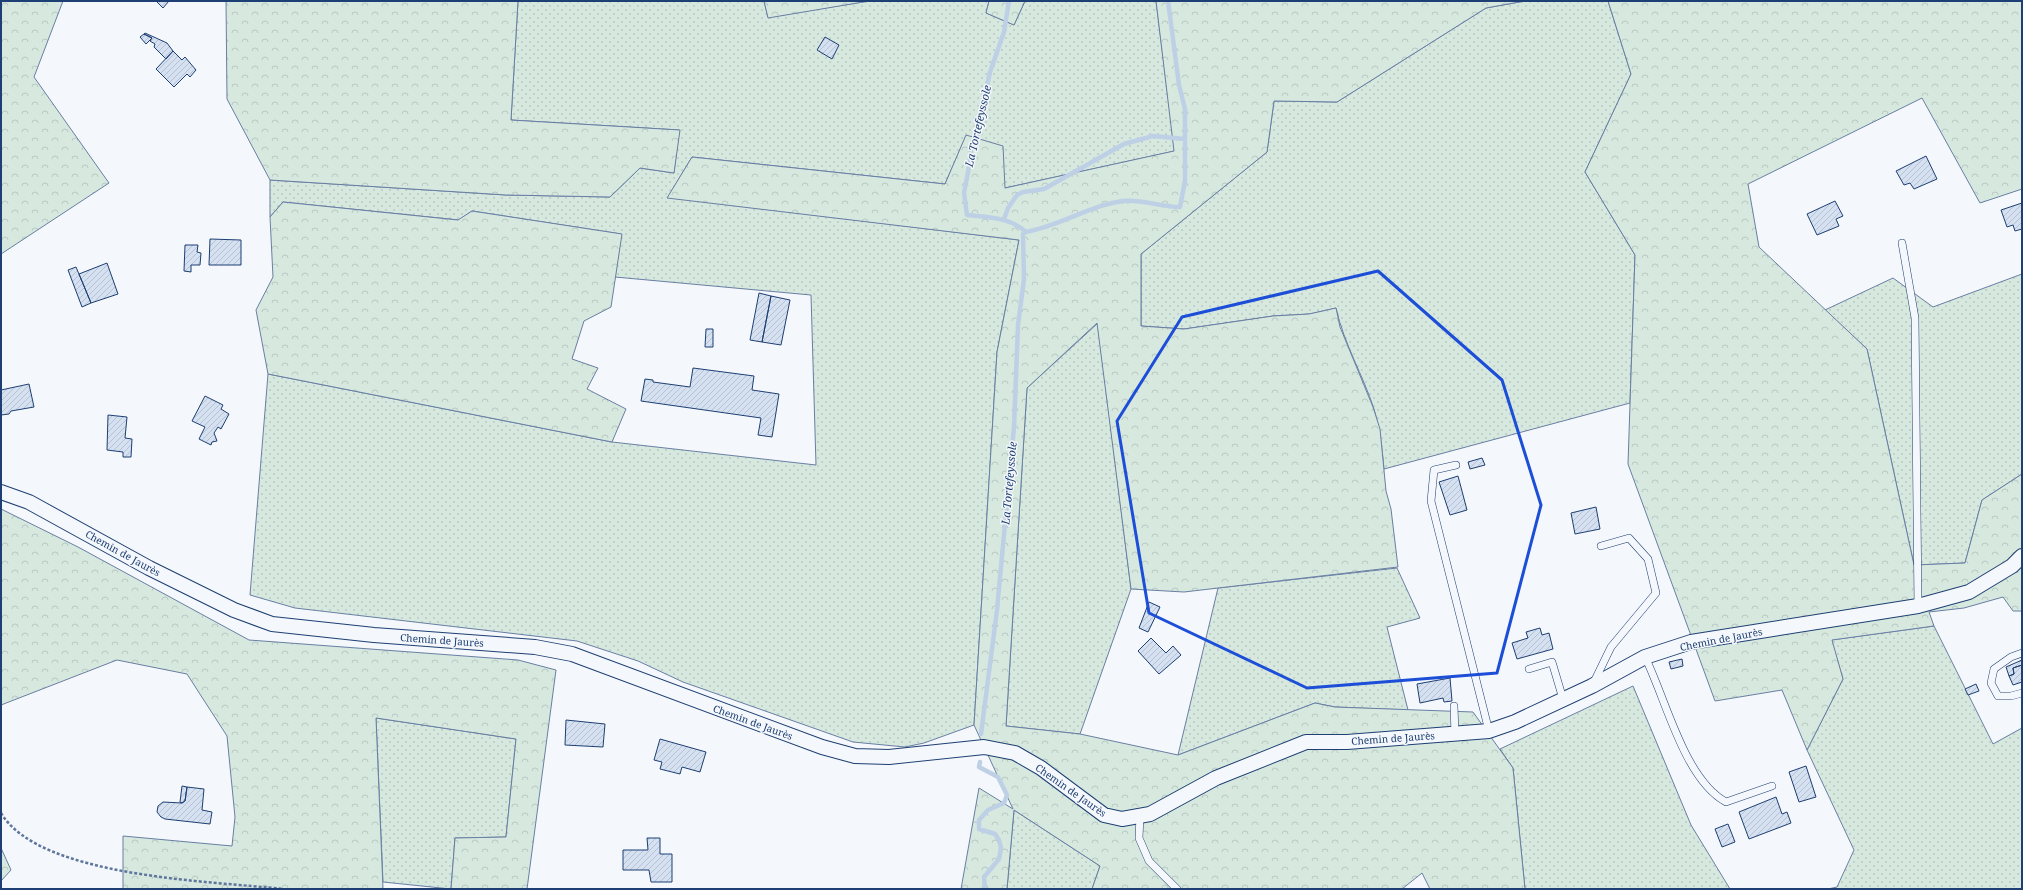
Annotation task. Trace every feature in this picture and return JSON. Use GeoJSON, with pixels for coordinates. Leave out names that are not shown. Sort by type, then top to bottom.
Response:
{"type":"FeatureCollection","features":[{"type":"Feature","properties":{"kind":"street","name":"Chemin de Jaurès"},"geometry":{"type":"LineString","coordinates":[[1,492],[29,502],[149,568],[234,610],[272,624],[374,635],[535,647],[572,654],[822,748],[855,756],[889,758],[984,747],[1015,754],[1041,768],[1104,815],[1122,819],[1150,814],[1216,778],[1306,742],[1347,742],[1489,730],[1515,722],[1592,686],[1645,657],[1690,642],[1918,606],[1969,592],[2012,566],[2022,556]]}},
{"type":"Feature","properties":{"kind":"lane"},"geometry":{"type":"LineString","coordinates":[[1902,243],[1915,318],[1918,606]]}},
{"type":"Feature","properties":{"kind":"lane"},"geometry":{"type":"LineString","coordinates":[[1456,465],[1434,470],[1431,502],[1489,730]]}},
{"type":"Feature","properties":{"kind":"lane"},"geometry":{"type":"LineString","coordinates":[[1592,686],[1611,647],[1656,593],[1648,559],[1628,538],[1601,546]]}},
{"type":"Feature","properties":{"kind":"lane"},"geometry":{"type":"LineString","coordinates":[[2022,653],[2011,657],[1994,669],[1991,683],[1998,696],[2011,696],[2022,693]]}},
{"type":"Feature","properties":{"kind":"lane"},"geometry":{"type":"LineString","coordinates":[[1645,657],[1656,680],[1682,750],[1713,795],[1726,802],[1772,786]]}},
{"type":"Feature","properties":{"kind":"lane"},"geometry":{"type":"LineString","coordinates":[[1528,669],[1552,662],[1563,699]]}},
{"type":"Feature","properties":{"kind":"lane"},"geometry":{"type":"LineString","coordinates":[[1454,706],[1455,734]]}},
{"type":"Feature","properties":{"kind":"lane"},"geometry":{"type":"LineString","coordinates":[[1140,816],[1139,838],[1149,861],[1177,889]]}},
{"type":"Feature","properties":{"kind":"path"},"geometry":{"type":"LineString","coordinates":[[1,813],[6,821],[30,840],[67,858],[98,867],[141,874],[283,889]]}},
{"type":"Feature","properties":{"kind":"highlighted area"},"geometry":{"type":"Polygon","coordinates":[[[1378,271],[1502,380],[1541,505],[1497,673],[1307,688],[1149,613],[1117,421],[1182,317],[1378,271]]]}},
{"type":"Feature","properties":{"kind":"green space"},"geometry":{"type":"Polygon","coordinates":[[[1,1],[63,1],[34,77],[109,183],[1,254],[1,1]]]}},
{"type":"Feature","properties":{"kind":"green space"},"geometry":{"type":"Polygon","coordinates":[[[226,1],[518,1],[511,120],[680,130],[674,173],[640,168],[610,197],[506,195],[270,180],[227,99],[226,1]]]}},
{"type":"Feature","properties":{"kind":"green space"},"geometry":{"type":"Polygon","coordinates":[[[518,1],[764,1],[768,17],[869,1],[989,1],[986,13],[1014,25],[1025,1],[1156,1],[1175,151],[1005,188],[966,136],[945,184],[692,157],[668,197],[1019,240],[997,352],[974,725],[924,743],[905,747],[853,742],[683,682],[638,661],[577,641],[295,608],[250,595],[268,374],[612,442],[816,465],[811,295],[615,277],[621,234],[472,211],[459,220],[283,202],[270,217],[270,180],[506,195],[610,197],[640,168],[674,173],[679,130],[511,120],[518,1]]]}},
{"type":"Feature","properties":{"kind":"green space"},"geometry":{"type":"Polygon","coordinates":[[[764,1],[869,1],[768,18],[764,1]]]}},
{"type":"Feature","properties":{"kind":"green space"},"geometry":{"type":"Polygon","coordinates":[[[989,1],[1025,1],[1014,25],[986,13],[989,1]]]}},
{"type":"Feature","properties":{"kind":"green space"},"geometry":{"type":"Polygon","coordinates":[[[1156,1],[1525,1],[1486,8],[1337,102],[1274,101],[1267,152],[1141,254],[1141,326],[1184,329],[1273,316],[1309,314],[1336,308],[1340,327],[1373,407],[1380,429],[1386,491],[1391,509],[1398,567],[1184,592],[1131,589],[1097,323],[1027,388],[1006,726],[1080,734],[1178,755],[1315,703],[1335,707],[1473,712],[1513,768],[1525,889],[1430,889],[1422,873],[1402,889],[1092,889],[1100,866],[1014,810],[1007,889],[961,889],[979,788],[1013,809],[974,725],[997,352],[1019,240],[667,198],[692,157],[945,184],[966,135],[1003,146],[1005,188],[1174,151],[1156,1]]]}},
{"type":"Feature","properties":{"kind":"green space"},"geometry":{"type":"Polygon","coordinates":[[[1525,1],[1608,1],[1631,74],[1585,172],[1635,255],[1630,403],[1384,469],[1382,446],[1374,409],[1339,321],[1336,308],[1310,314],[1273,316],[1184,329],[1141,326],[1141,254],[1267,152],[1274,101],[1337,102],[1486,8],[1525,1]]]}},
{"type":"Feature","properties":{"kind":"green space"},"geometry":{"type":"Polygon","coordinates":[[[1608,1],[2022,1],[2022,189],[1980,203],[1922,98],[1748,184],[1759,247],[1867,349],[1914,565],[1965,563],[1982,500],[2022,474],[2022,611],[2013,611],[2003,597],[1964,608],[1929,612],[1934,626],[1832,640],[1843,679],[1807,750],[1782,690],[1715,701],[1628,464],[1635,255],[1585,172],[1631,74],[1608,1]]]}},
{"type":"Feature","properties":{"kind":"green space"},"geometry":{"type":"Polygon","coordinates":[[[283,202],[458,220],[472,211],[622,234],[611,307],[584,321],[572,359],[598,368],[587,389],[626,409],[612,442],[268,374],[256,310],[273,277],[270,217],[283,202]]]}},
{"type":"Feature","properties":{"kind":"green space"},"geometry":{"type":"Polygon","coordinates":[[[2022,274],[2022,474],[1982,500],[1965,563],[1914,565],[1867,349],[1825,310],[1893,278],[1933,307],[2022,274]]]}},
{"type":"Feature","properties":{"kind":"green space"},"geometry":{"type":"Polygon","coordinates":[[[1098,323],[1131,589],[1080,734],[1006,726],[1027,388],[1098,323]]]}},
{"type":"Feature","properties":{"kind":"green space"},"geometry":{"type":"Polygon","coordinates":[[[1,509],[78,547],[249,640],[518,660],[556,670],[527,889],[451,889],[455,838],[506,837],[516,739],[376,718],[383,889],[123,889],[123,836],[232,846],[235,817],[227,736],[187,674],[117,660],[1,705],[1,509]]]}},
{"type":"Feature","properties":{"kind":"green space"},"geometry":{"type":"Polygon","coordinates":[[[1397,568],[1420,618],[1387,627],[1408,710],[1335,707],[1315,703],[1178,755],[1218,588],[1397,568]]]}},
{"type":"Feature","properties":{"kind":"green space"},"geometry":{"type":"Polygon","coordinates":[[[1934,626],[1993,744],[2022,728],[2022,889],[1828,889],[1837,887],[1854,850],[1807,750],[1843,679],[1831,640],[1934,626]]]}},
{"type":"Feature","properties":{"kind":"green space"},"geometry":{"type":"Polygon","coordinates":[[[1633,686],[1691,825],[1730,889],[1525,889],[1513,768],[1500,749],[1633,686]]]}},
{"type":"Feature","properties":{"kind":"green space"},"geometry":{"type":"Polygon","coordinates":[[[376,718],[516,739],[506,837],[455,838],[451,889],[383,882],[376,718]]]}},
{"type":"Feature","properties":{"kind":"green space"},"geometry":{"type":"Polygon","coordinates":[[[1014,810],[1100,866],[1092,889],[1007,889],[1014,810]]]}},
{"type":"Feature","properties":{"kind":"green space"},"geometry":{"type":"Polygon","coordinates":[[[1,848],[11,870],[1,881],[1,848]]]}},
{"type":"Feature","properties":{"kind":"building"},"geometry":{"type":"Polygon","coordinates":[[[156,1],[169,1],[163,8],[156,1]]]}},
{"type":"Feature","properties":{"kind":"building"},"geometry":{"type":"Polygon","coordinates":[[[145,33],[167,43],[173,51],[166,59],[154,47],[155,44],[150,41],[152,38],[144,34],[145,33]]]}},
{"type":"Feature","properties":{"kind":"building"},"geometry":{"type":"Polygon","coordinates":[[[144,34],[152,38],[146,44],[140,37],[144,34]]]}},
{"type":"Feature","properties":{"kind":"building"},"geometry":{"type":"Polygon","coordinates":[[[825,37],[839,45],[832,59],[817,50],[825,37]]]}},
{"type":"Feature","properties":{"kind":"building"},"geometry":{"type":"Polygon","coordinates":[[[173,51],[182,60],[185,57],[196,70],[190,77],[187,74],[174,87],[156,69],[173,51]]]}},
{"type":"Feature","properties":{"kind":"building"},"geometry":{"type":"Polygon","coordinates":[[[1926,156],[1937,179],[1914,189],[1910,183],[1904,185],[1896,171],[1926,156]]]}},
{"type":"Feature","properties":{"kind":"building"},"geometry":{"type":"Polygon","coordinates":[[[1835,201],[1843,216],[1836,219],[1839,226],[1817,235],[1807,214],[1835,201]]]}},
{"type":"Feature","properties":{"kind":"building"},"geometry":{"type":"Polygon","coordinates":[[[2022,203],[2022,229],[2015,231],[2013,225],[2007,227],[2001,210],[2022,203]]]}},
{"type":"Feature","properties":{"kind":"building"},"geometry":{"type":"Polygon","coordinates":[[[210,239],[241,240],[241,265],[209,265],[210,239]]]}},
{"type":"Feature","properties":{"kind":"building"},"geometry":{"type":"Polygon","coordinates":[[[185,245],[198,245],[197,252],[201,253],[200,265],[191,265],[191,272],[184,271],[185,245]]]}},
{"type":"Feature","properties":{"kind":"building"},"geometry":{"type":"Polygon","coordinates":[[[107,263],[118,294],[91,303],[79,274],[107,263]]]}},
{"type":"Feature","properties":{"kind":"building"},"geometry":{"type":"Polygon","coordinates":[[[76,267],[91,303],[82,307],[68,270],[76,267]]]}},
{"type":"Feature","properties":{"kind":"building"},"geometry":{"type":"Polygon","coordinates":[[[759,293],[771,296],[762,342],[750,340],[759,293]]]}},
{"type":"Feature","properties":{"kind":"building"},"geometry":{"type":"Polygon","coordinates":[[[771,296],[790,300],[781,345],[762,342],[771,296]]]}},
{"type":"Feature","properties":{"kind":"building"},"geometry":{"type":"Polygon","coordinates":[[[706,329],[713,329],[713,347],[705,347],[706,329]]]}},
{"type":"Feature","properties":{"kind":"building"},"geometry":{"type":"Polygon","coordinates":[[[693,368],[754,376],[752,390],[779,394],[772,437],[758,435],[761,418],[641,401],[645,379],[653,380],[653,382],[690,387],[693,368]]]}},
{"type":"Feature","properties":{"kind":"building"},"geometry":{"type":"Polygon","coordinates":[[[29,384],[34,407],[11,411],[9,414],[1,415],[1,390],[29,384]]]}},
{"type":"Feature","properties":{"kind":"building"},"geometry":{"type":"Polygon","coordinates":[[[205,396],[223,405],[221,409],[229,414],[221,429],[218,427],[214,433],[217,441],[212,442],[211,445],[199,439],[205,427],[192,421],[205,396]]]}},
{"type":"Feature","properties":{"kind":"building"},"geometry":{"type":"Polygon","coordinates":[[[108,415],[127,417],[125,438],[132,439],[131,457],[123,457],[123,452],[107,450],[108,415]]]}},
{"type":"Feature","properties":{"kind":"building"},"geometry":{"type":"Polygon","coordinates":[[[1482,458],[1485,465],[1470,469],[1468,462],[1482,458]]]}},
{"type":"Feature","properties":{"kind":"building"},"geometry":{"type":"Polygon","coordinates":[[[1458,476],[1467,510],[1450,515],[1439,482],[1458,476]]]}},
{"type":"Feature","properties":{"kind":"building"},"geometry":{"type":"Polygon","coordinates":[[[1596,507],[1600,529],[1575,534],[1571,513],[1596,507]]]}},
{"type":"Feature","properties":{"kind":"building"},"geometry":{"type":"Polygon","coordinates":[[[1149,602],[1160,607],[1148,632],[1139,628],[1149,602]]]}},
{"type":"Feature","properties":{"kind":"building"},"geometry":{"type":"Polygon","coordinates":[[[1540,628],[1542,635],[1549,633],[1553,649],[1517,659],[1512,643],[1528,638],[1526,632],[1540,628]]]}},
{"type":"Feature","properties":{"kind":"building"},"geometry":{"type":"Polygon","coordinates":[[[1151,638],[1166,653],[1173,646],[1181,655],[1159,674],[1138,651],[1151,638]]]}},
{"type":"Feature","properties":{"kind":"building"},"geometry":{"type":"Polygon","coordinates":[[[1682,659],[1683,666],[1671,669],[1669,662],[1682,659]]]}},
{"type":"Feature","properties":{"kind":"building"},"geometry":{"type":"Polygon","coordinates":[[[2022,660],[2022,665],[2013,668],[2014,674],[2009,676],[2006,667],[2022,660]]]}},
{"type":"Feature","properties":{"kind":"building"},"geometry":{"type":"Polygon","coordinates":[[[2022,665],[2022,682],[2013,685],[2009,676],[2014,674],[2013,668],[2022,665]]]}},
{"type":"Feature","properties":{"kind":"building"},"geometry":{"type":"Polygon","coordinates":[[[1450,678],[1452,701],[1444,702],[1443,698],[1420,703],[1417,684],[1450,678]]]}},
{"type":"Feature","properties":{"kind":"building"},"geometry":{"type":"Polygon","coordinates":[[[1976,684],[1979,691],[1968,695],[1965,689],[1976,684]]]}},
{"type":"Feature","properties":{"kind":"building"},"geometry":{"type":"Polygon","coordinates":[[[566,720],[605,724],[603,747],[565,745],[566,720]]]}},
{"type":"Feature","properties":{"kind":"building"},"geometry":{"type":"Polygon","coordinates":[[[660,739],[706,752],[700,772],[682,767],[680,774],[660,769],[662,762],[654,760],[660,739]]]}},
{"type":"Feature","properties":{"kind":"building"},"geometry":{"type":"Polygon","coordinates":[[[1806,766],[1816,797],[1799,802],[1789,772],[1806,766]]]}},
{"type":"Feature","properties":{"kind":"building"},"geometry":{"type":"Polygon","coordinates":[[[182,786],[187,787],[185,801],[182,803],[180,802],[182,786]]]}},
{"type":"Feature","properties":{"kind":"building"},"geometry":{"type":"Polygon","coordinates":[[[187,787],[204,789],[202,810],[212,812],[210,824],[165,819],[157,812],[158,806],[163,802],[182,803],[185,801],[187,787]]]}},
{"type":"Feature","properties":{"kind":"building"},"geometry":{"type":"Polygon","coordinates":[[[1776,797],[1782,814],[1787,812],[1791,823],[1749,839],[1739,812],[1776,797]]]}},
{"type":"Feature","properties":{"kind":"building"},"geometry":{"type":"Polygon","coordinates":[[[1728,824],[1735,842],[1722,847],[1715,829],[1728,824]]]}},
{"type":"Feature","properties":{"kind":"building"},"geometry":{"type":"Polygon","coordinates":[[[647,838],[660,838],[660,854],[672,854],[672,882],[651,882],[649,870],[623,870],[623,850],[648,850],[647,838]]]}},
{"type":"Feature","properties":{"kind":"waterway","name":"La Tortefeyssole"},"geometry":{"type":"LineString","coordinates":[[1009,1],[1004,32],[990,72],[977,137],[971,148],[964,193],[967,215],[990,217],[1013,223],[1026,232]]}},
{"type":"Feature","properties":{"kind":"waterway","name":"La Tortefeyssole"},"geometry":{"type":"LineString","coordinates":[[981,734],[997,610],[1014,427],[1018,325],[1024,279],[1023,234],[1111,203],[1137,201],[1180,207],[1185,181],[1185,109],[1179,85],[1168,1]]}},
{"type":"Feature","properties":{"kind":"waterway","name":"La Tortefeyssole"},"geometry":{"type":"LineString","coordinates":[[1004,219],[1008,208],[1017,195],[1023,192],[1044,189],[1124,144],[1153,136],[1185,139]]}},
{"type":"Feature","properties":{"kind":"waterway","name":"La Tortefeyssole"},"geometry":{"type":"LineString","coordinates":[[980,762],[979,767],[998,777],[1007,795],[1004,803],[988,810],[979,820],[979,829],[995,834],[999,840],[1001,848],[999,859],[984,877],[985,889]]}}]}
